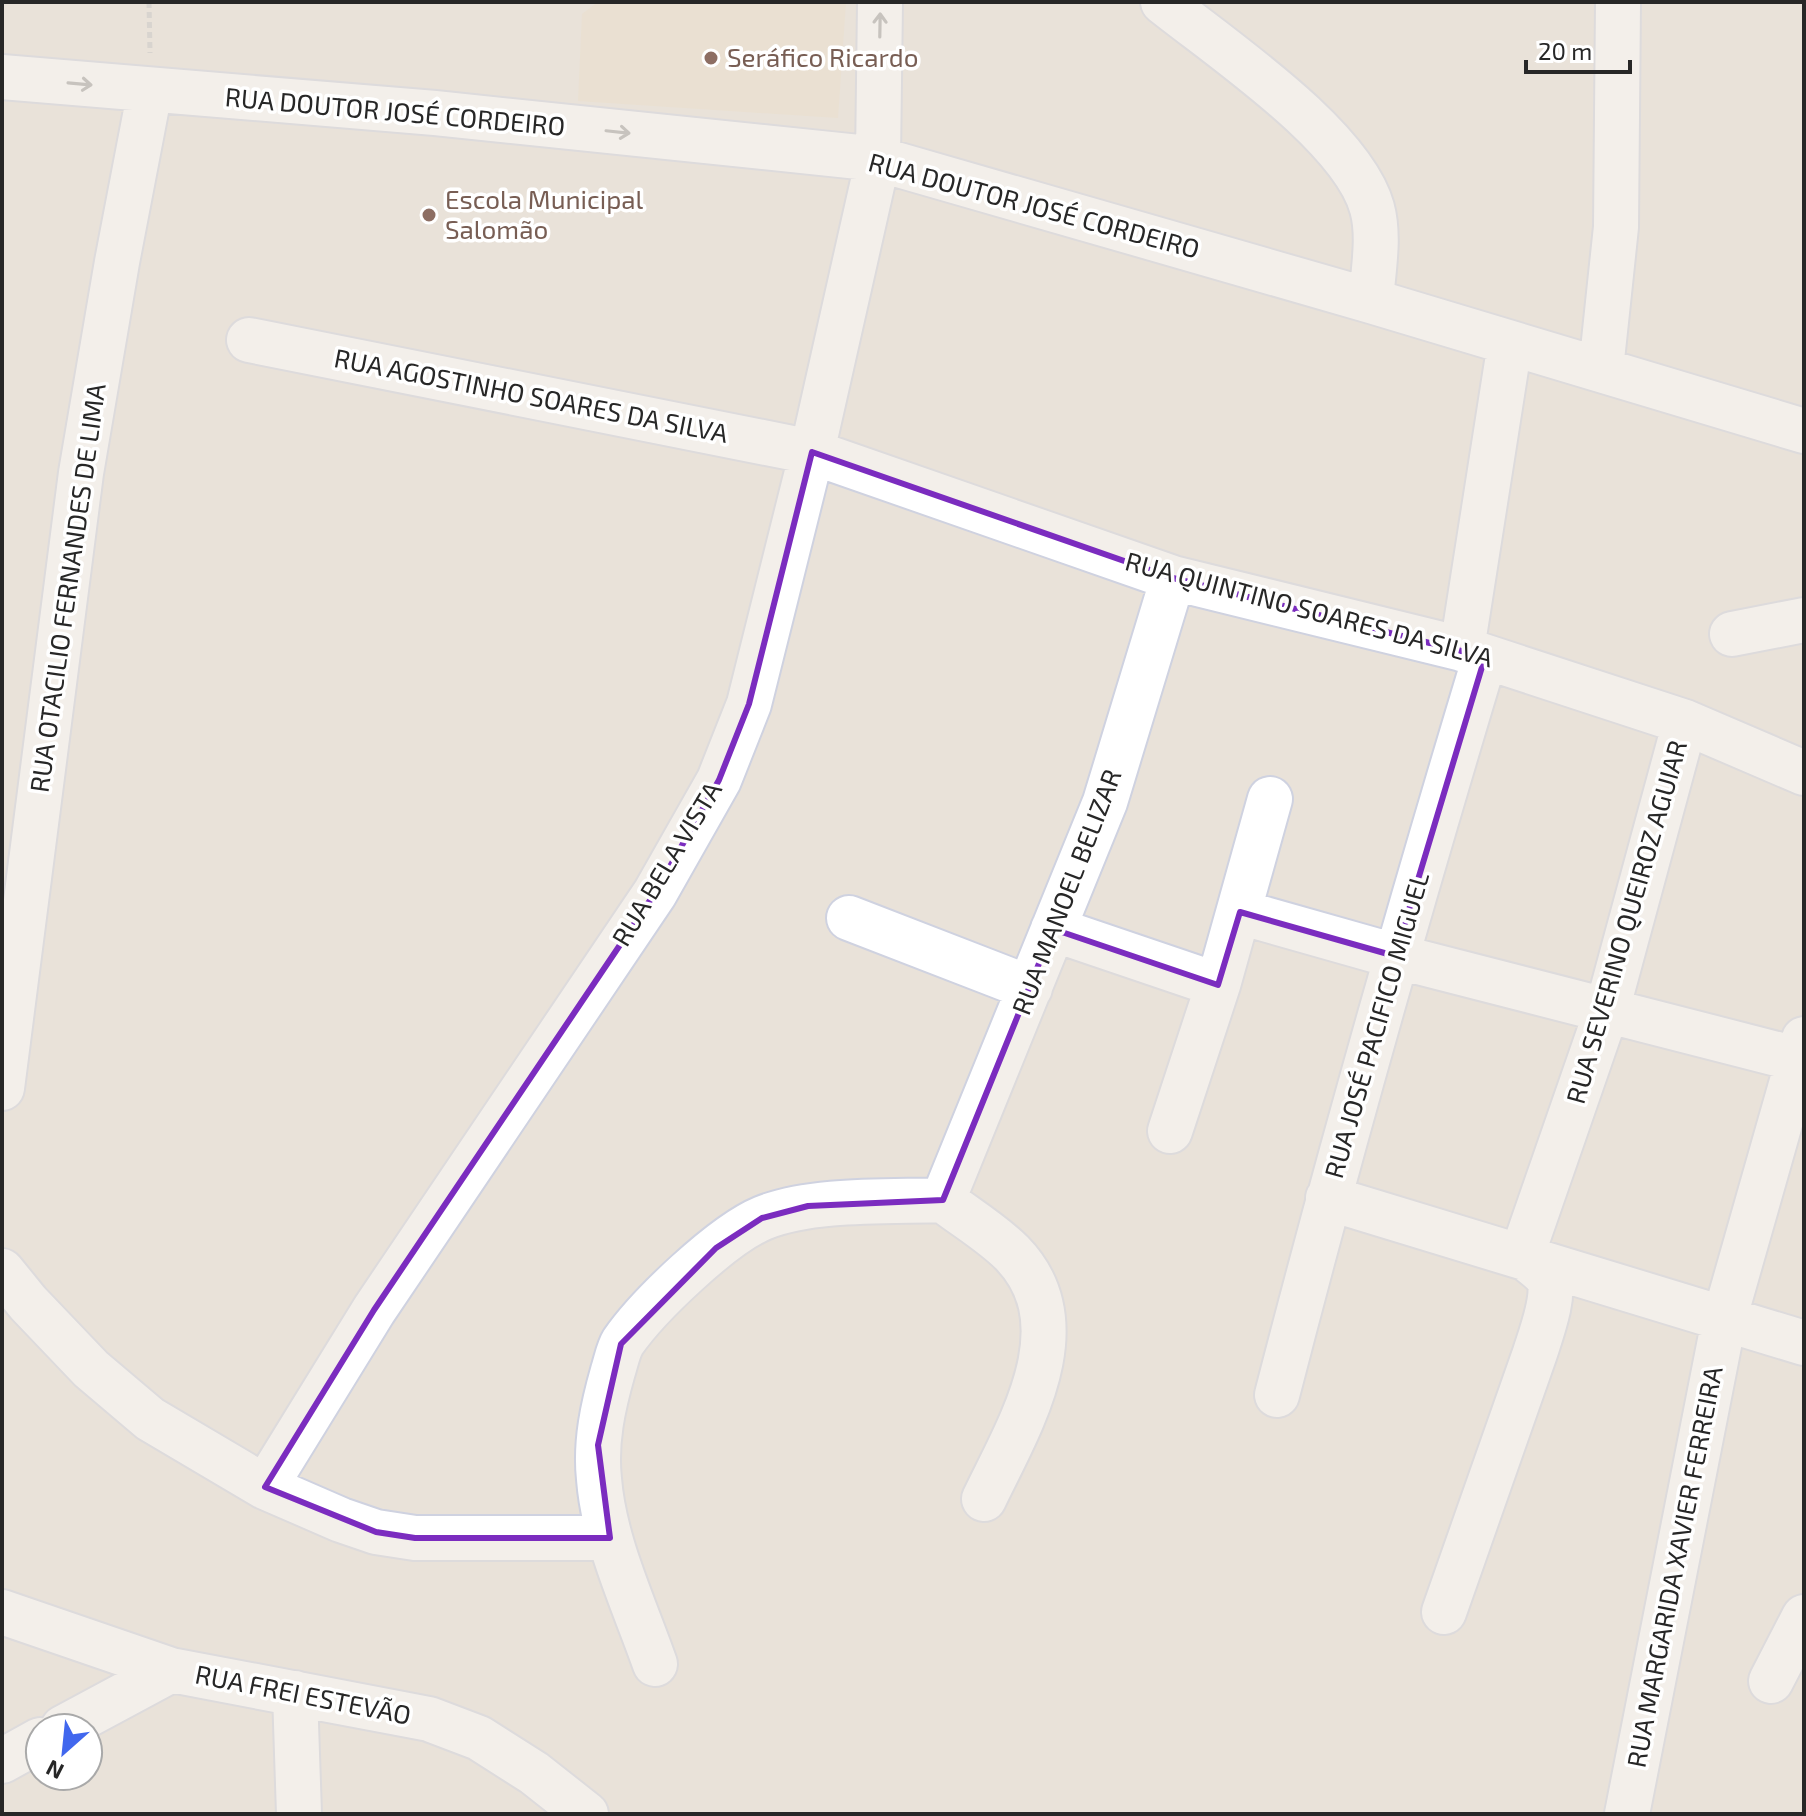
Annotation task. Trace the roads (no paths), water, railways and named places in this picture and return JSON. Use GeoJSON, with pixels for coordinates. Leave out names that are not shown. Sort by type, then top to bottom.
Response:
{"type":"FeatureCollection","features":[{"type":"Feature","properties":{"kind":"street","name":"RUA BELA VISTA"},"geometry":{"type":"LineString","coordinates":[[265,1487],[374,1310],[655,893],[719,780],[749,704],[812,452],[878,159],[880,2]]}},
{"type":"Feature","properties":{"kind":"street"},"geometry":{"type":"LineString","coordinates":[[1163,2],[1317,127],[1350,166],[1372,209],[1375,231],[1371,301]]}},
{"type":"Feature","properties":{"kind":"street"},"geometry":{"type":"LineString","coordinates":[[1601,369],[1616,227],[1618,2]]}},
{"type":"Feature","properties":{"kind":"street","name":"RUA DOUTOR JOSÉ CORDEIRO"},"geometry":{"type":"LineString","coordinates":[[2,77],[435,113],[878,159],[1371,301],[1804,431]]}},
{"type":"Feature","properties":{"kind":"street","name":"RUA OTACILIO FERNANDES DE LIMA"},"geometry":{"type":"LineString","coordinates":[[2,1088],[81,473],[150,90]]}},
{"type":"Feature","properties":{"kind":"street","name":"RUA AGOSTINHO SOARES DA SILVA"},"geometry":{"type":"LineString","coordinates":[[249,340],[812,452]]}},
{"type":"Feature","properties":{"kind":"street","name":"RUA JOSÉ PACIFICO MIGUEL"},"geometry":{"type":"LineString","coordinates":[[1277,1395],[1474,653],[1510,343]]}},
{"type":"Feature","properties":{"kind":"street","name":"RUA QUINTINO SOARES DA SILVA"},"geometry":{"type":"LineString","coordinates":[[812,452],[1173,578],[1474,653],[1685,722],[1804,773]]}},
{"type":"Feature","properties":{"kind":"street","name":"RUA MANOEL BELIZAR"},"geometry":{"type":"LineString","coordinates":[[943,1200],[1105,802],[1173,578]]}},
{"type":"Feature","properties":{"kind":"street"},"geometry":{"type":"LineString","coordinates":[[1732,634],[1804,620]]}},
{"type":"Feature","properties":{"kind":"street","name":"RUA SEVERINO QUEIROZ AGUIAR"},"geometry":{"type":"LineString","coordinates":[[1522,1255],[1607,1010],[1685,722]]}},
{"type":"Feature","properties":{"kind":"street"},"geometry":{"type":"LineString","coordinates":[[1170,1131],[1240,912],[1270,799]]}},
{"type":"Feature","properties":{"kind":"street"},"geometry":{"type":"LineString","coordinates":[[1240,912],[1395,956],[1607,1010],[1802,1053]]}},
{"type":"Feature","properties":{"kind":"street"},"geometry":{"type":"LineString","coordinates":[[849,918],[1030,988]]}},
{"type":"Feature","properties":{"kind":"street"},"geometry":{"type":"LineString","coordinates":[[1053,929],[1218,985]]}},
{"type":"Feature","properties":{"kind":"street","name":"RUA MARGARIDA XAVIER FERREIRA"},"geometry":{"type":"LineString","coordinates":[[1627,1814],[1724,1320],[1802,1053]]}},
{"type":"Feature","properties":{"kind":"street"},"geometry":{"type":"LineString","coordinates":[[1328,1198],[1804,1343]]}},
{"type":"Feature","properties":{"kind":"street"},"geometry":{"type":"LineString","coordinates":[[655,1664],[610,1538],[599,1480],[598,1445],[604,1403],[621,1344],[670,1289],[716,1248],[762,1218],[808,1206],[943,1200],[1012,1254],[1033,1284],[1041,1304],[1043,1352],[1030,1403],[984,1499]]}},
{"type":"Feature","properties":{"kind":"street"},"geometry":{"type":"LineString","coordinates":[[1444,1612],[1546,1314],[1551,1288],[1549,1278],[1522,1255]]}},
{"type":"Feature","properties":{"kind":"street"},"geometry":{"type":"LineString","coordinates":[[2,1271],[91,1369],[150,1419],[265,1487],[376,1532],[415,1538],[610,1538]]}},
{"type":"Feature","properties":{"kind":"street","name":"RUA FREI ESTEVÃO"},"geometry":{"type":"LineString","coordinates":[[2,1612],[171,1670],[429,1719],[479,1738],[534,1773],[586,1814]]}},
{"type":"Feature","properties":{"kind":"street"},"geometry":{"type":"LineString","coordinates":[[1771,1681],[1804,1617]]}},
{"type":"Feature","properties":{"kind":"street"},"geometry":{"type":"LineString","coordinates":[[93,1712],[171,1670]]}},
{"type":"Feature","properties":{"kind":"street"},"geometry":{"type":"LineString","coordinates":[[295,1693],[299,1814]]}},
{"type":"Feature","properties":{"kind":"street"},"geometry":{"type":"LineString","coordinates":[[2,1761],[24,1749]]}},
{"type":"Feature","properties":{"kind":"place","name":"Seráfico Ricardo"},"geometry":{"type":"Point","coordinates":[711,58]}},
{"type":"Feature","properties":{"kind":"place","name":"Escola Municipal Salomão"},"geometry":{"type":"Point","coordinates":[429,215]}}]}
